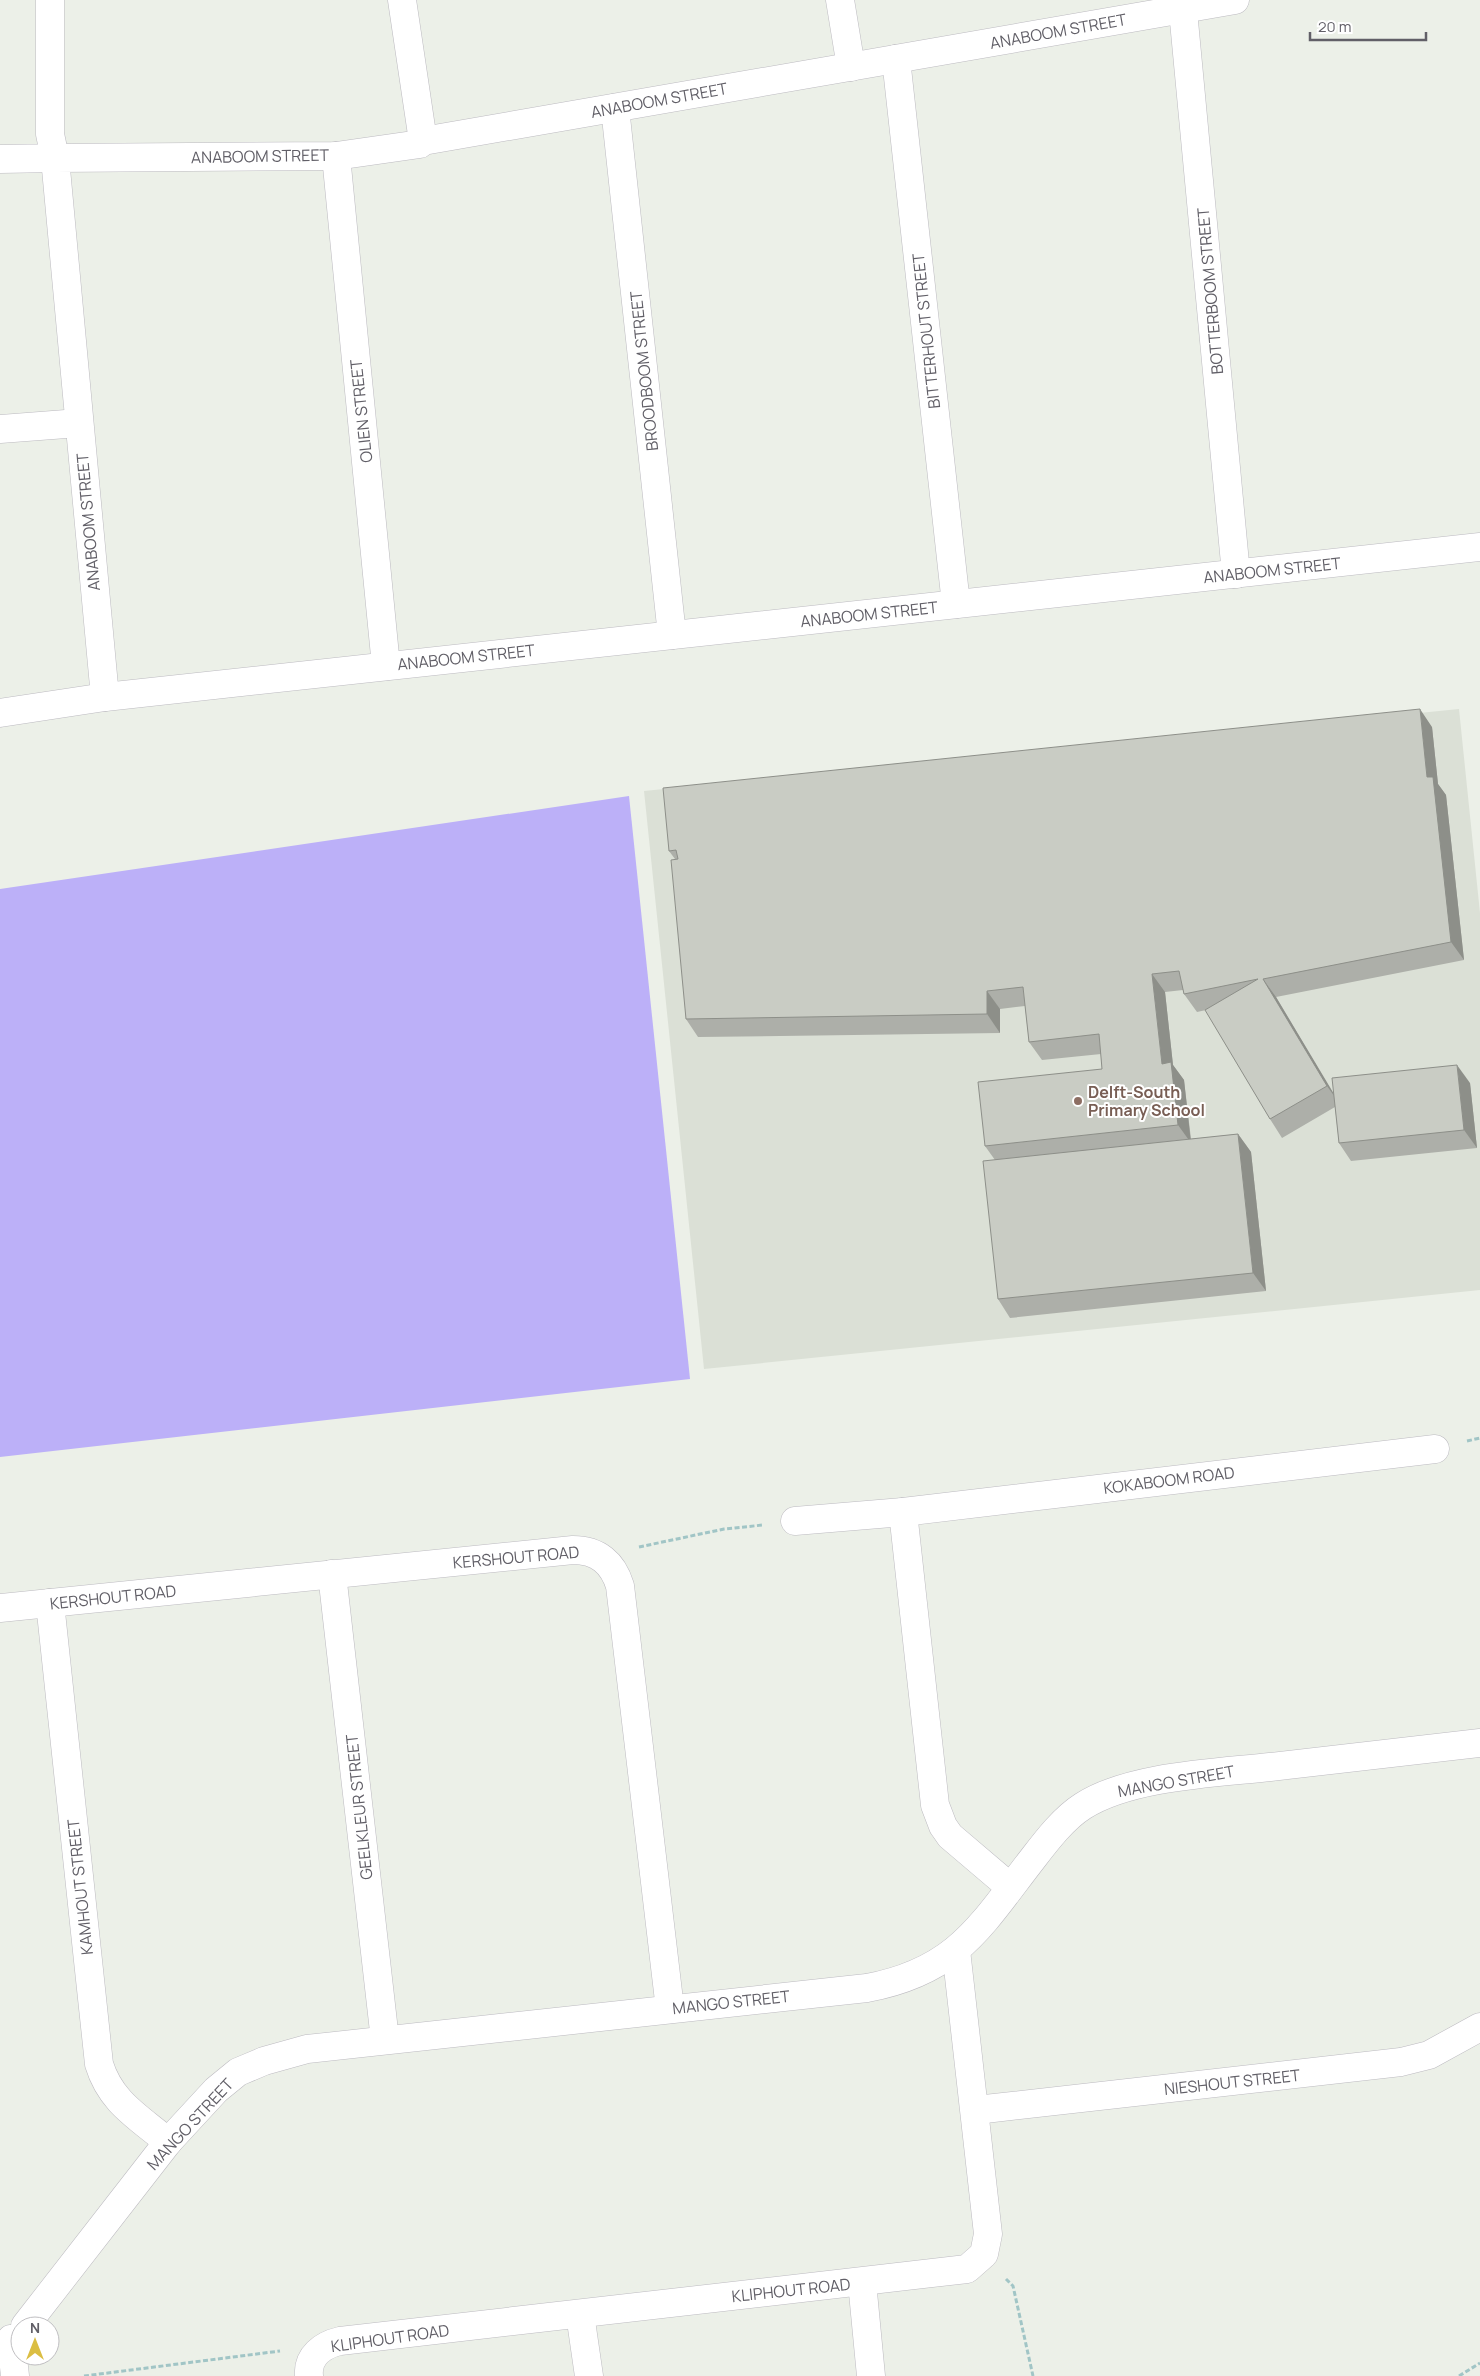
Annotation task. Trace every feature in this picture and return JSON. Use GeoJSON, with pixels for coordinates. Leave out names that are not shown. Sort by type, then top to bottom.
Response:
{"type":"FeatureCollection","features":[{"type":"Feature","properties":{"kind":"street"},"geometry":{"type":"LineString","coordinates":[[0,159],[54,158],[50,134],[50,0]]}},
{"type":"Feature","properties":{"kind":"street"},"geometry":{"type":"LineString","coordinates":[[402,0],[423,141]]}},
{"type":"Feature","properties":{"kind":"street"},"geometry":{"type":"LineString","coordinates":[[840,0],[851,67]]}},
{"type":"Feature","properties":{"kind":"street","name":"ANABOOM STREET"},"geometry":{"type":"LineString","coordinates":[[1235,0],[1183,4],[896,59],[423,141],[420,144],[336,156],[54,158],[105,697],[1480,547]]}},
{"type":"Feature","properties":{"kind":"street","name":"BOTTERBOOM STREET"},"geometry":{"type":"LineString","coordinates":[[1183,4],[1236,574]]}},
{"type":"Feature","properties":{"kind":"street","name":"BITTERHOUT STREET"},"geometry":{"type":"LineString","coordinates":[[896,59],[956,604]]}},
{"type":"Feature","properties":{"kind":"street","name":"BROODBOOM STREET"},"geometry":{"type":"LineString","coordinates":[[615,108],[672,635]]}},
{"type":"Feature","properties":{"kind":"street","name":"OLIEN STREET"},"geometry":{"type":"LineString","coordinates":[[336,156],[386,666]]}},
{"type":"Feature","properties":{"kind":"street"},"geometry":{"type":"LineString","coordinates":[[0,429],[79,424]]}},
{"type":"Feature","properties":{"kind":"street"},"geometry":{"type":"LineString","coordinates":[[0,713],[105,697]]}},
{"type":"Feature","properties":{"kind":"street","name":"KOKABOOM ROAD"},"geometry":{"type":"LineString","coordinates":[[795,1521],[903,1512],[1435,1448]]}},
{"type":"Feature","properties":{"kind":"street"},"geometry":{"type":"LineString","coordinates":[[903,1512],[935,1805],[943,1826],[950,1836],[1010,1887]]}},
{"type":"Feature","properties":{"kind":"street","name":"KERSHOUT ROAD"},"geometry":{"type":"LineString","coordinates":[[0,1608],[573,1550],[599,1555],[609,1563],[616,1574],[620,1586],[670,2009]]}},
{"type":"Feature","properties":{"kind":"street","name":"GEELKLEUR STREET"},"geometry":{"type":"LineString","coordinates":[[332,1574],[385,2040]]}},
{"type":"Feature","properties":{"kind":"street","name":"KAMHOUT STREET"},"geometry":{"type":"LineString","coordinates":[[50,1603],[99,2064],[105,2082],[115,2098],[168,2142]]}},
{"type":"Feature","properties":{"kind":"street","name":"MANGO STREET"},"geometry":{"type":"LineString","coordinates":[[29,2316],[168,2142],[216,2090],[238,2072],[306,2048],[867,1988],[895,1982],[922,1972],[956,1950],[980,1927],[1049,1837],[1083,1806],[1119,1789],[1193,1775],[1480,1743]]}},
{"type":"Feature","properties":{"kind":"street"},"geometry":{"type":"LineString","coordinates":[[956,1950],[976,2110],[988,2234],[984,2254]]}},
{"type":"Feature","properties":{"kind":"street","name":"NIESHOUT STREET"},"geometry":{"type":"LineString","coordinates":[[976,2110],[1400,2062],[1429,2055],[1480,2027]]}},
{"type":"Feature","properties":{"kind":"street","name":"KLIPHOUT ROAD"},"geometry":{"type":"LineString","coordinates":[[309,2376],[315,2355],[325,2345],[967,2270],[984,2254]]}},
{"type":"Feature","properties":{"kind":"street"},"geometry":{"type":"LineString","coordinates":[[862,2282],[871,2376]]}},
{"type":"Feature","properties":{"kind":"street"},"geometry":{"type":"LineString","coordinates":[[580,2314],[589,2376]]}},
{"type":"Feature","properties":{"kind":"path"},"geometry":{"type":"LineString","coordinates":[[599,1555],[724,1529],[795,1521]]}},
{"type":"Feature","properties":{"kind":"path"},"geometry":{"type":"LineString","coordinates":[[984,2254],[1013,2286],[1033,2376]]}},
{"type":"Feature","properties":{"kind":"path"},"geometry":{"type":"LineString","coordinates":[[84,2376],[325,2345]]}},
{"type":"Feature","properties":{"kind":"path"},"geometry":{"type":"LineString","coordinates":[[1458,2376],[1480,2363]]}},
{"type":"Feature","properties":{"kind":"shaded area","name":"Delft-South Primary School"},"geometry":{"type":"Polygon","coordinates":[[[1459,709],[1480,913],[1480,1290],[704,1369],[644,791],[1459,709]]]}},
{"type":"Feature","properties":{"kind":"shaded area"},"geometry":{"type":"Polygon","coordinates":[[[629,796],[690,1379],[0,1457],[0,889],[629,796]]]}},
{"type":"Feature","properties":{"kind":"building"},"geometry":{"type":"Polygon","coordinates":[[[1420,709],[1427,777],[1433,777],[1451,942],[1263,979],[1327,1086],[1270,1119],[1205,1010],[1258,979],[1184,994],[1179,971],[1152,974],[1162,1064],[1171,1062],[1178,1125],[985,1146],[978,1082],[1102,1069],[1099,1034],[1029,1042],[1023,987],[987,991],[987,1014],[686,1019],[671,860],[678,859],[676,850],[669,851],[663,788],[1420,709]]]}},
{"type":"Feature","properties":{"kind":"building"},"geometry":{"type":"Polygon","coordinates":[[[1457,1065],[1464,1130],[1339,1143],[1332,1078],[1457,1065]]]}},
{"type":"Feature","properties":{"kind":"building"},"geometry":{"type":"Polygon","coordinates":[[[1238,1134],[1253,1273],[998,1299],[983,1161],[1238,1134]]]}},
{"type":"Feature","properties":{"kind":"place","name":"Delft-South Primary School"},"geometry":{"type":"Point","coordinates":[1078,1101]}}]}
